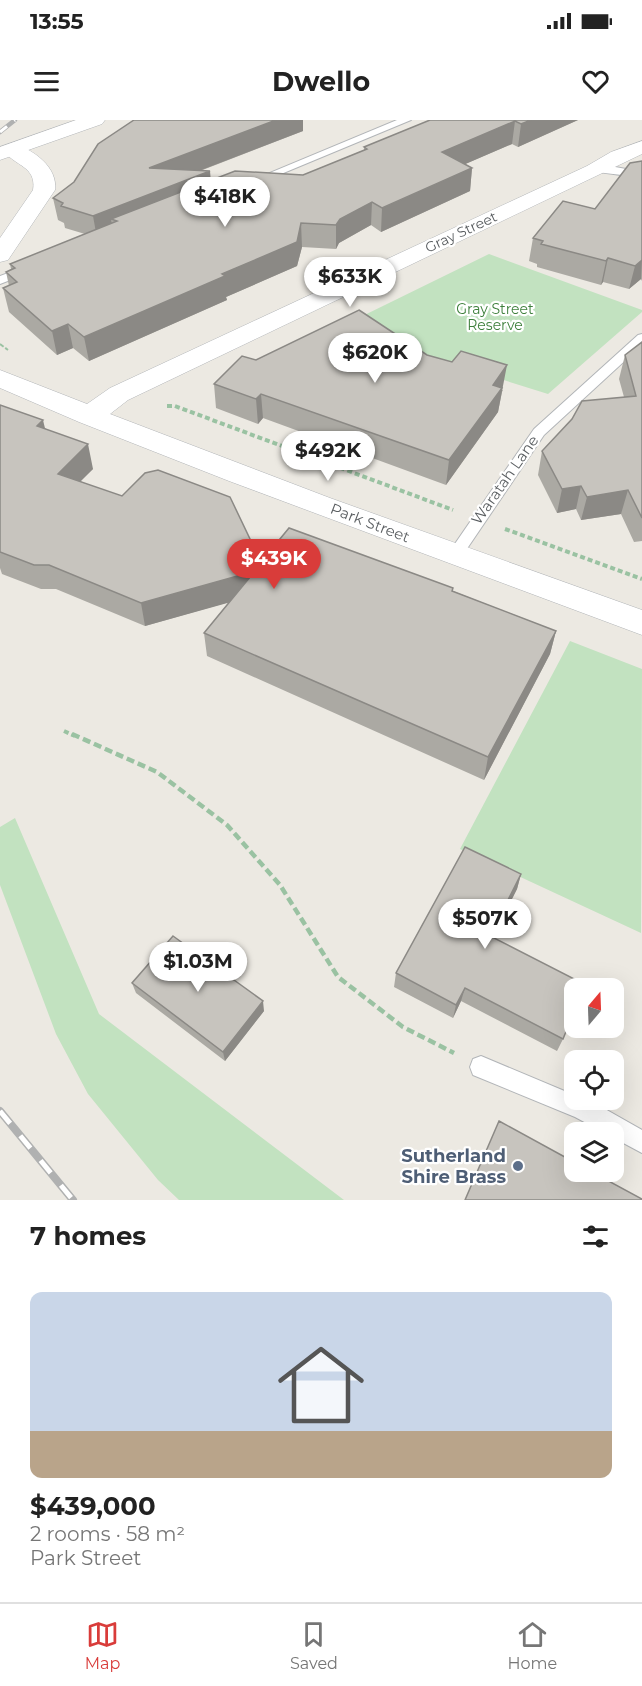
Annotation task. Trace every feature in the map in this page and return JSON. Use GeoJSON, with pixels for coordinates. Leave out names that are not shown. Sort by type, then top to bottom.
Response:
{"type":"FeatureCollection","features":[{"type":"Feature","properties":{"kind":"street"},"geometry":{"type":"LineString","coordinates":[[7,152],[95,120]]}},
{"type":"Feature","properties":{"kind":"street"},"geometry":{"type":"LineString","coordinates":[[0,255],[44,190],[47,181],[44,173],[36,165],[7,152]]}},
{"type":"Feature","properties":{"kind":"street","name":"Gray Street"},"geometry":{"type":"LineString","coordinates":[[89,416],[119,394],[594,170],[618,156],[642,163]]}},
{"type":"Feature","properties":{"kind":"street","name":"Park Street"},"geometry":{"type":"LineString","coordinates":[[0,378],[89,416],[454,555],[642,623]]}},
{"type":"Feature","properties":{"kind":"lane"},"geometry":{"type":"LineString","coordinates":[[246,185],[406,120]]}},
{"type":"Feature","properties":{"kind":"lane"},"geometry":{"type":"LineString","coordinates":[[0,280],[41,265]]}},
{"type":"Feature","properties":{"kind":"lane","name":"Waratah Lane"},"geometry":{"type":"LineString","coordinates":[[454,555],[539,432],[642,338]]}},
{"type":"Feature","properties":{"kind":"lane"},"geometry":{"type":"LineString","coordinates":[[481,1067],[583,1109],[642,1142]]}},
{"type":"Feature","properties":{"kind":"path"},"geometry":{"type":"LineString","coordinates":[[0,344],[12,352]]}},
{"type":"Feature","properties":{"kind":"path"},"geometry":{"type":"LineString","coordinates":[[119,394],[147,404],[175,406],[642,579]]}},
{"type":"Feature","properties":{"kind":"path"},"geometry":{"type":"LineString","coordinates":[[64,731],[157,771],[227,825],[280,885],[338,976],[404,1027],[481,1067]]}},
{"type":"Feature","properties":{"kind":"green space","name":"Gray Street Reserve"},"geometry":{"type":"Polygon","coordinates":[[[489,254],[642,310],[642,312],[548,394],[338,328],[489,254]]]}},
{"type":"Feature","properties":{"kind":"green space"},"geometry":{"type":"Polygon","coordinates":[[[570,641],[642,669],[641,933],[460,849],[570,641]]]}},
{"type":"Feature","properties":{"kind":"green space"},"geometry":{"type":"Polygon","coordinates":[[[15,818],[99,1014],[344,1200],[179,1200],[158,1180],[88,1094],[56,1034],[0,885],[0,827],[15,818]]]}},
{"type":"Feature","properties":{"kind":"building"},"geometry":{"type":"Polygon","coordinates":[[[134,120],[276,120],[149,168],[210,171],[93,216],[61,206],[63,203],[53,198],[74,182],[98,144],[134,120]]]}},
{"type":"Feature","properties":{"kind":"building"},"geometry":{"type":"Polygon","coordinates":[[[430,120],[531,120],[521,124],[515,121],[442,152],[472,168],[382,208],[372,202],[340,219],[336,225],[301,223],[297,242],[84,337],[68,324],[52,331],[3,288],[17,282],[6,272],[15,268],[10,264],[117,221],[111,219],[235,171],[303,175],[430,120]]]}},
{"type":"Feature","properties":{"kind":"building"},"geometry":{"type":"Polygon","coordinates":[[[642,161],[642,260],[635,266],[541,244],[543,241],[533,238],[563,201],[595,209],[630,163],[642,161]]]}},
{"type":"Feature","properties":{"kind":"building"},"geometry":{"type":"Polygon","coordinates":[[[359,310],[427,355],[452,362],[461,351],[507,365],[493,385],[502,388],[449,460],[261,394],[256,399],[214,384],[242,356],[256,360],[359,310]]]}},
{"type":"Feature","properties":{"kind":"building"},"geometry":{"type":"Polygon","coordinates":[[[642,342],[642,518],[628,490],[587,497],[581,486],[562,489],[542,451],[572,419],[582,401],[636,396],[625,355],[642,342]]]}},
{"type":"Feature","properties":{"kind":"building"},"geometry":{"type":"Polygon","coordinates":[[[0,405],[43,420],[37,426],[88,444],[58,474],[122,496],[145,473],[158,470],[230,497],[261,562],[289,528],[453,588],[452,591],[556,631],[488,757],[204,633],[255,571],[141,603],[49,565],[34,565],[0,552],[0,405]]]}},
{"type":"Feature","properties":{"kind":"building"},"geometry":{"type":"Polygon","coordinates":[[[465,847],[521,874],[490,936],[572,978],[564,978],[564,1037],[563,1039],[465,988],[456,1005],[396,973],[465,847]]]}},
{"type":"Feature","properties":{"kind":"building"},"geometry":{"type":"Polygon","coordinates":[[[173,936],[263,1001],[223,1052],[132,983],[173,936]]]}},
{"type":"Feature","properties":{"kind":"building","name":"Sutherland Shire Brass"},"geometry":{"type":"Polygon","coordinates":[[[499,1121],[564,1157],[564,1182],[611,1182],[642,1199],[642,1200],[465,1200],[499,1121]]]}},
{"type":"Feature","properties":{"kind":"railway"},"geometry":{"type":"LineString","coordinates":[[0,132],[15,120]]}},
{"type":"Feature","properties":{"kind":"railway"},"geometry":{"type":"LineString","coordinates":[[0,1111],[73,1200]]}},
{"type":"Feature","properties":{"kind":"place","name":"Sutherland Shire Brass"},"geometry":{"type":"Point","coordinates":[518,1166]}}]}
